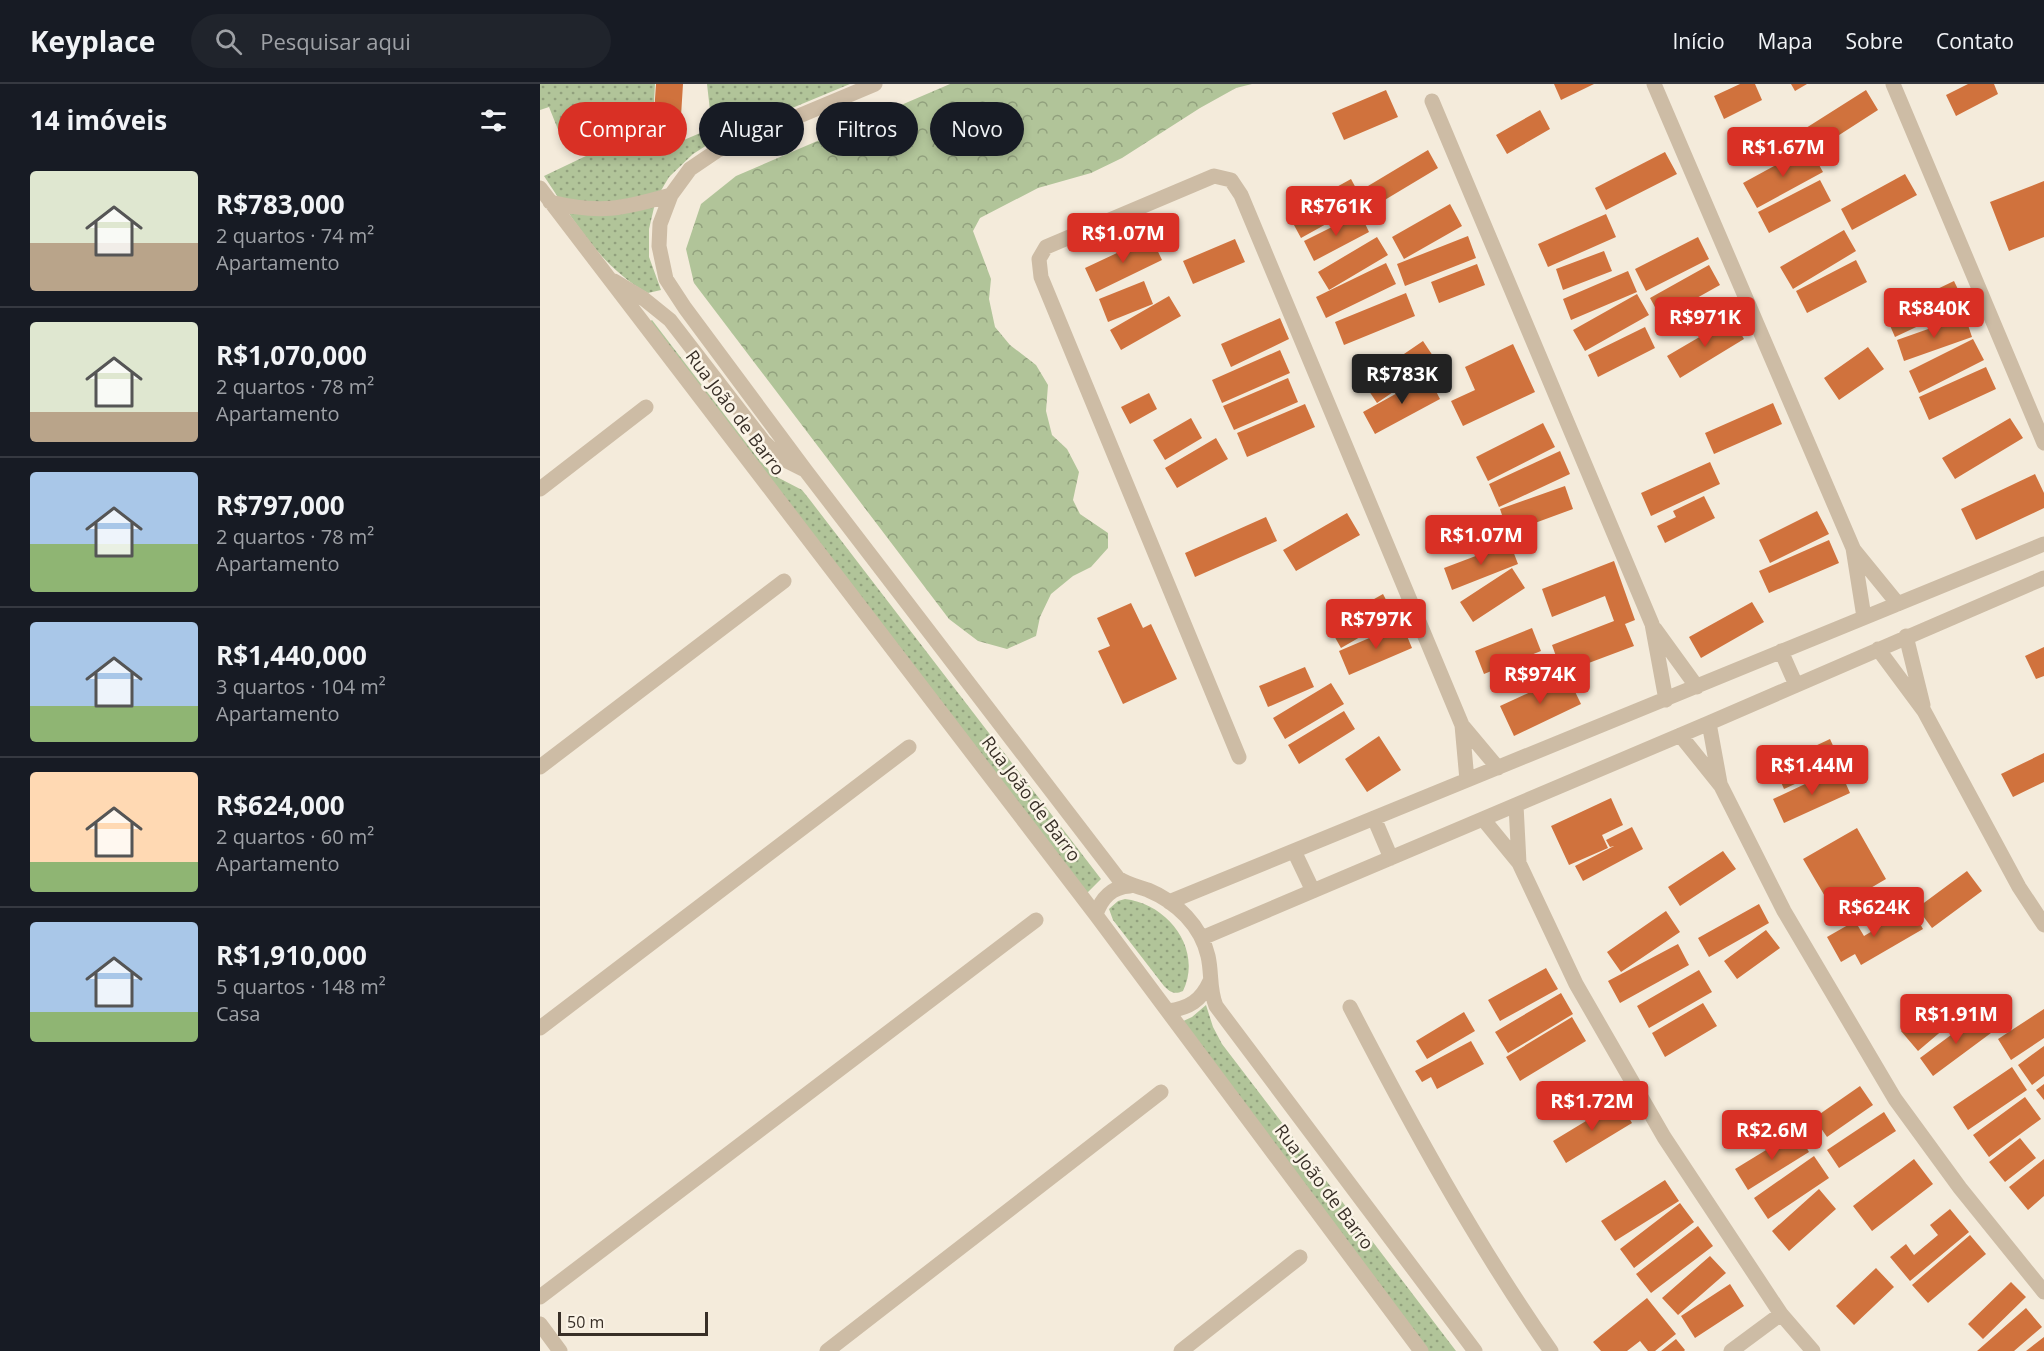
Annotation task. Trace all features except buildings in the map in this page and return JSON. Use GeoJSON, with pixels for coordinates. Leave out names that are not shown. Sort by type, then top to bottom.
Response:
{"type":"FeatureCollection","features":[{"type":"Feature","properties":{"kind":"street","name":"Rua João de Barro"},"geometry":{"type":"LineString","coordinates":[[875,84],[718,150],[690,169],[671,195],[660,224],[659,246],[666,279],[806,471],[1118,878],[1131,886],[1149,890],[1169,902],[1190,920],[1202,938],[1209,959],[1212,996],[1216,1006],[1475,1351]]}},
{"type":"Feature","properties":{"kind":"street"},"geometry":{"type":"LineString","coordinates":[[1654,84],[1853,548],[1864,617]]}},
{"type":"Feature","properties":{"kind":"street"},"geometry":{"type":"LineString","coordinates":[[1893,84],[2044,443]]}},
{"type":"Feature","properties":{"kind":"street"},"geometry":{"type":"LineString","coordinates":[[1432,101],[1652,624],[1666,700]]}},
{"type":"Feature","properties":{"kind":"street"},"geometry":{"type":"LineString","coordinates":[[1239,757],[1041,277],[1039,259],[1046,247],[1214,176],[1231,180],[1241,195],[1462,725],[1498,768]]}},
{"type":"Feature","properties":{"kind":"street","name":"Rua João de Barro"},"geometry":{"type":"LineString","coordinates":[[540,188],[1096,915],[1421,1351]]}},
{"type":"Feature","properties":{"kind":"street"},"geometry":{"type":"LineString","coordinates":[[550,202],[580,209],[608,210],[671,195]]}},
{"type":"Feature","properties":{"kind":"street","name":"Rua João de Barro"},"geometry":{"type":"LineString","coordinates":[[604,274],[644,299],[670,320],[764,441],[781,458],[806,471]]}},
{"type":"Feature","properties":{"kind":"street"},"geometry":{"type":"LineString","coordinates":[[540,489],[646,407]]}},
{"type":"Feature","properties":{"kind":"street"},"geometry":{"type":"LineString","coordinates":[[1169,902],[2044,544]]}},
{"type":"Feature","properties":{"kind":"street"},"geometry":{"type":"LineString","coordinates":[[1853,548],[1898,604]]}},
{"type":"Feature","properties":{"kind":"street"},"geometry":{"type":"LineString","coordinates":[[1202,938],[2044,578]]}},
{"type":"Feature","properties":{"kind":"street"},"geometry":{"type":"LineString","coordinates":[[540,767],[784,581]]}},
{"type":"Feature","properties":{"kind":"street"},"geometry":{"type":"LineString","coordinates":[[1652,624],[1697,687]]}},
{"type":"Feature","properties":{"kind":"street"},"geometry":{"type":"LineString","coordinates":[[1906,636],[1924,711]]}},
{"type":"Feature","properties":{"kind":"street"},"geometry":{"type":"LineString","coordinates":[[1878,649],[1924,711],[2019,887],[2044,925]]}},
{"type":"Feature","properties":{"kind":"street"},"geometry":{"type":"LineString","coordinates":[[1781,651],[1796,685]]}},
{"type":"Feature","properties":{"kind":"street"},"geometry":{"type":"LineString","coordinates":[[1709,723],[1721,786]]}},
{"type":"Feature","properties":{"kind":"street"},"geometry":{"type":"LineString","coordinates":[[1462,725],[1467,780]]}},
{"type":"Feature","properties":{"kind":"street"},"geometry":{"type":"LineString","coordinates":[[1680,735],[1721,786],[1784,911],[1895,1099],[1960,1188],[2044,1292]]}},
{"type":"Feature","properties":{"kind":"street"},"geometry":{"type":"LineString","coordinates":[[540,1028],[909,747]]}},
{"type":"Feature","properties":{"kind":"street"},"geometry":{"type":"LineString","coordinates":[[1516,805],[1519,863]]}},
{"type":"Feature","properties":{"kind":"street"},"geometry":{"type":"LineString","coordinates":[[1374,818],[1391,858]]}},
{"type":"Feature","properties":{"kind":"street"},"geometry":{"type":"LineString","coordinates":[[1483,819],[1519,863],[1576,984],[1664,1137],[1781,1314],[1813,1351]]}},
{"type":"Feature","properties":{"kind":"street"},"geometry":{"type":"LineString","coordinates":[[1294,850],[1313,891]]}},
{"type":"Feature","properties":{"kind":"street"},"geometry":{"type":"LineString","coordinates":[[1096,915],[1102,899],[1108,893],[1123,886],[1131,886]]}},
{"type":"Feature","properties":{"kind":"street"},"geometry":{"type":"LineString","coordinates":[[540,1297],[1036,920]]}},
{"type":"Feature","properties":{"kind":"street"},"geometry":{"type":"LineString","coordinates":[[1168,1011],[1191,1005],[1205,992],[1210,981]]}},
{"type":"Feature","properties":{"kind":"street"},"geometry":{"type":"LineString","coordinates":[[1350,1007],[1412,1126],[1480,1243],[1551,1351]]}},
{"type":"Feature","properties":{"kind":"street"},"geometry":{"type":"LineString","coordinates":[[827,1351],[1161,1092]]}},
{"type":"Feature","properties":{"kind":"street"},"geometry":{"type":"LineString","coordinates":[[1181,1351],[1300,1257]]}},
{"type":"Feature","properties":{"kind":"street"},"geometry":{"type":"LineString","coordinates":[[1731,1351],[1781,1314]]}},
{"type":"Feature","properties":{"kind":"street"},"geometry":{"type":"LineString","coordinates":[[540,1324],[560,1351]]}},
{"type":"Feature","properties":{"kind":"green space"},"geometry":{"type":"Polygon","coordinates":[[[540,84],[655,84],[654,102],[558,102],[558,130],[549,107],[540,110],[540,84]]]}},
{"type":"Feature","properties":{"kind":"green space"},"geometry":{"type":"Polygon","coordinates":[[[707,84],[850,84],[804,103],[709,102],[707,84]]]}},
{"type":"Feature","properties":{"kind":"green space"},"geometry":{"type":"Polygon","coordinates":[[[950,84],[1252,84],[1236,88],[1200,108],[1122,158],[1091,173],[1038,188],[980,218],[973,231],[991,279],[989,299],[995,327],[1010,345],[1036,365],[1048,385],[1046,411],[1052,435],[1067,449],[1079,472],[1073,500],[1080,514],[1108,533],[1108,548],[1091,567],[1073,576],[1051,594],[1040,617],[1036,636],[1007,649],[978,641],[949,619],[694,283],[686,249],[701,204],[736,176],[783,156],[804,156],[804,147],[816,142],[816,156],[918,156],[918,102],[908,102],[950,84]]]}},
{"type":"Feature","properties":{"kind":"green space"},"geometry":{"type":"Polygon","coordinates":[[[699,134],[699,150],[669,177],[656,199],[649,229],[649,257],[661,290],[648,293],[631,283],[616,270],[589,241],[544,176],[586,156],[687,156],[687,139],[699,134]]]}},
{"type":"Feature","properties":{"kind":"green space"},"geometry":{"type":"Polygon","coordinates":[[[652,320],[760,461],[775,476],[802,490],[1101,879],[1087,893],[648,323],[652,320]]]}},
{"type":"Feature","properties":{"kind":"green space"},"geometry":{"type":"Polygon","coordinates":[[[1125,899],[1155,910],[1168,919],[1178,931],[1185,945],[1188,960],[1188,975],[1183,991],[1172,992],[1164,986],[1113,920],[1109,909],[1118,901],[1125,899]]]}},
{"type":"Feature","properties":{"kind":"green space"},"geometry":{"type":"Polygon","coordinates":[[[1206,1005],[1213,1027],[1222,1044],[1456,1351],[1427,1351],[1179,1023],[1192,1017],[1206,1005]]]}}]}
